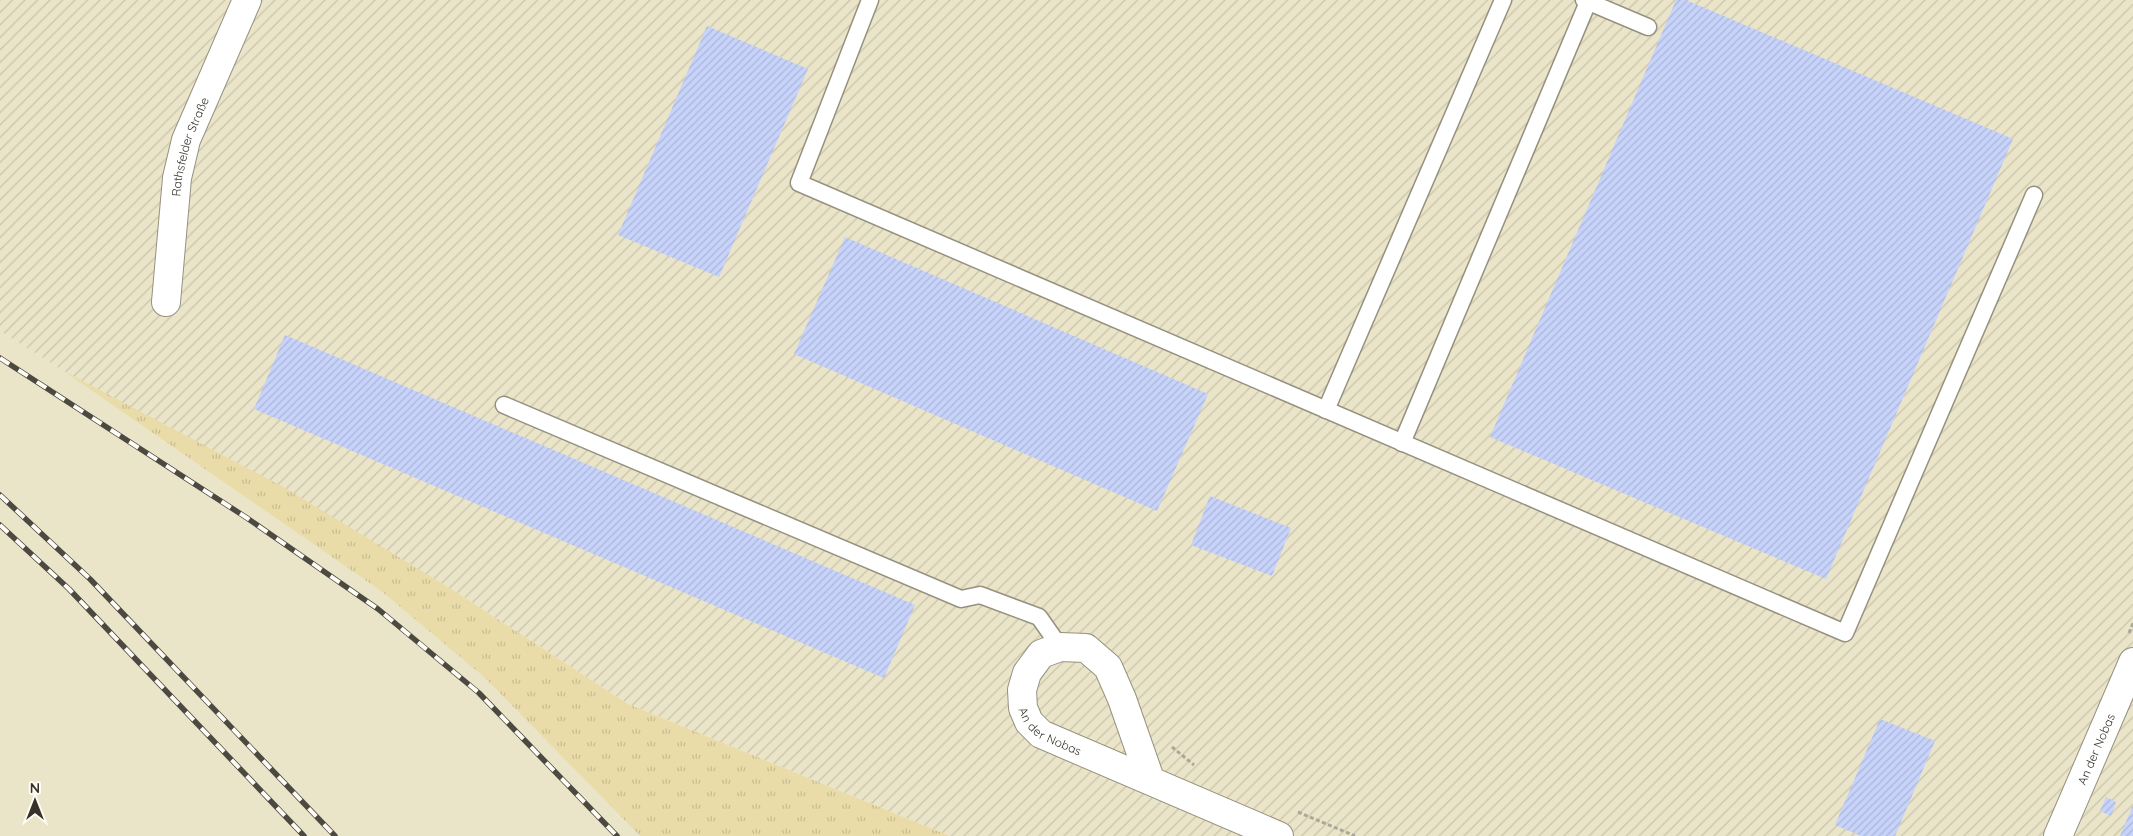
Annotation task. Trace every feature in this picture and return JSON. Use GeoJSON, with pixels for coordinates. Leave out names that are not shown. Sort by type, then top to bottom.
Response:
{"type":"FeatureCollection","features":[{"type":"Feature","properties":{"kind":"street","name":"Rathsfelder Straße"},"geometry":{"type":"LineString","coordinates":[[166,302],[177,178],[186,140],[246,0]]}},
{"type":"Feature","properties":{"kind":"street"},"geometry":{"type":"LineString","coordinates":[[1060,647],[1086,648],[1108,667],[1122,699],[1150,779]]}},
{"type":"Feature","properties":{"kind":"street","name":"An der Nobas"},"geometry":{"type":"LineString","coordinates":[[1060,647],[1042,654],[1027,673],[1022,690],[1023,708],[1029,722],[1041,734],[1280,836]]}},
{"type":"Feature","properties":{"kind":"street","name":"An der Nobas"},"geometry":{"type":"LineString","coordinates":[[2058,836],[2133,662]]}},
{"type":"Feature","properties":{"kind":"lane"},"geometry":{"type":"LineString","coordinates":[[870,0],[799,183],[1845,633],[2034,195]]}},
{"type":"Feature","properties":{"kind":"lane"},"geometry":{"type":"LineString","coordinates":[[1326,410],[1503,0]]}},
{"type":"Feature","properties":{"kind":"lane"},"geometry":{"type":"LineString","coordinates":[[1402,443],[1586,1],[1648,27]]}},
{"type":"Feature","properties":{"kind":"lane"},"geometry":{"type":"LineString","coordinates":[[504,405],[961,599],[980,595],[1039,617],[1060,647]]}},
{"type":"Feature","properties":{"kind":"path"},"geometry":{"type":"LineString","coordinates":[[1171,746],[1198,768]]}},
{"type":"Feature","properties":{"kind":"path"},"geometry":{"type":"LineString","coordinates":[[1294,810],[1355,836]]}},
{"type":"Feature","properties":{"kind":"shaded area"},"geometry":{"type":"Polygon","coordinates":[[[0,0],[2133,0],[2133,836],[950,836],[628,704],[453,590],[62,370],[0,331],[0,0]]]}},
{"type":"Feature","properties":{"kind":"shaded area"},"geometry":{"type":"Polygon","coordinates":[[[0,331],[62,370],[381,591],[484,677],[640,836],[0,836],[0,331]]]}},
{"type":"Feature","properties":{"kind":"green space"},"geometry":{"type":"Polygon","coordinates":[[[62,370],[285,488],[453,590],[628,704],[950,836],[640,836],[484,677],[381,591],[62,370]]]}},
{"type":"Feature","properties":{"kind":"building"},"geometry":{"type":"Polygon","coordinates":[[[1676,0],[1686,0],[2013,139],[1826,579],[1490,437],[1676,0]]]}},
{"type":"Feature","properties":{"kind":"building"},"geometry":{"type":"Polygon","coordinates":[[[707,26],[808,69],[719,277],[618,235],[707,26]]]}},
{"type":"Feature","properties":{"kind":"building"},"geometry":{"type":"Polygon","coordinates":[[[845,237],[1208,394],[1157,511],[794,354],[845,237]]]}},
{"type":"Feature","properties":{"kind":"building"},"geometry":{"type":"Polygon","coordinates":[[[285,335],[915,605],[884,678],[254,409],[285,335]]]}},
{"type":"Feature","properties":{"kind":"building"},"geometry":{"type":"Polygon","coordinates":[[[1210,496],[1291,528],[1272,576],[1191,545],[1210,496]]]}},
{"type":"Feature","properties":{"kind":"building"},"geometry":{"type":"Polygon","coordinates":[[[1880,719],[1935,741],[1895,836],[1861,836],[1835,825],[1880,719]]]}},
{"type":"Feature","properties":{"kind":"building"},"geometry":{"type":"Polygon","coordinates":[[[2106,797],[2116,802],[2111,816],[2100,811],[2106,797]]]}},
{"type":"Feature","properties":{"kind":"building"},"geometry":{"type":"Polygon","coordinates":[[[2133,805],[2133,836],[2120,836],[2133,805]]]}},
{"type":"Feature","properties":{"kind":"railway"},"geometry":{"type":"LineString","coordinates":[[0,358],[247,518],[378,609],[479,693],[617,836]]}},
{"type":"Feature","properties":{"kind":"railway"},"geometry":{"type":"LineString","coordinates":[[0,495],[90,579],[335,836]]}},
{"type":"Feature","properties":{"kind":"railway"},"geometry":{"type":"LineString","coordinates":[[0,525],[69,589],[304,836]]}}]}
